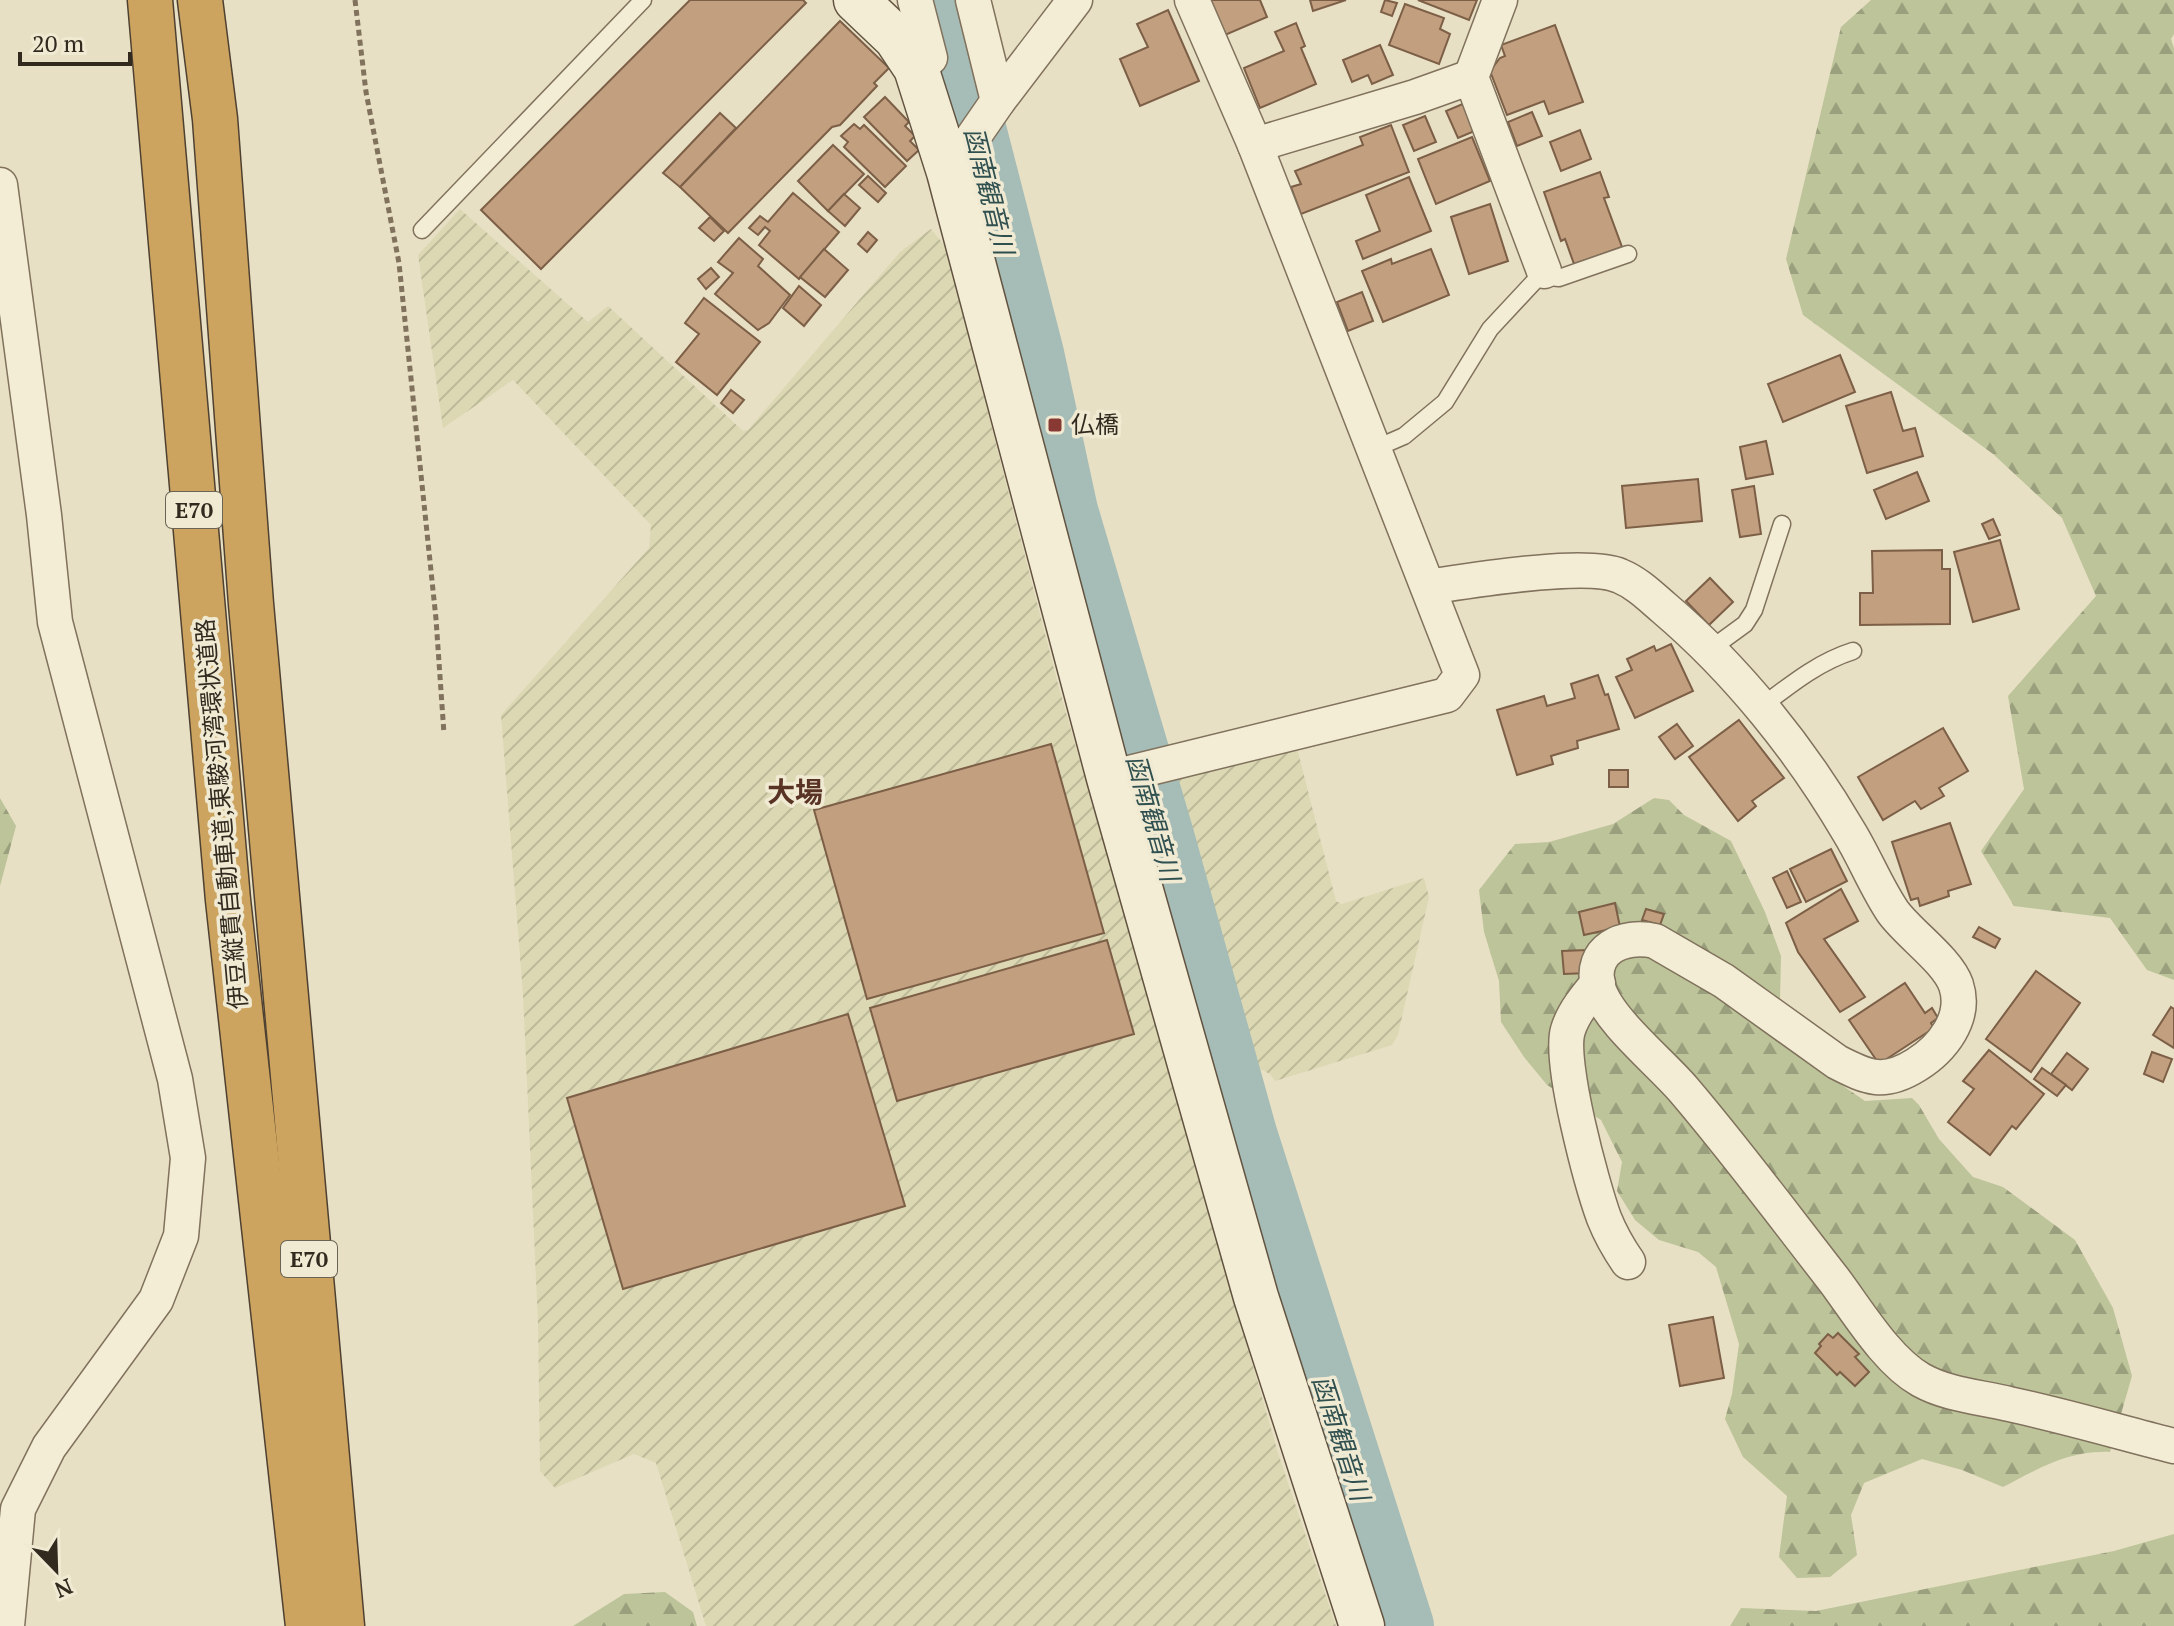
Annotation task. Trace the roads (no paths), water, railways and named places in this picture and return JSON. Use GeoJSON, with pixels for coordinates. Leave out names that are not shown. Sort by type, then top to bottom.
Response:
{"type":"FeatureCollection","features":[{"type":"Feature","properties":{"kind":"highway"},"geometry":{"type":"LineString","coordinates":[[141,0],[161,121]]}},
{"type":"Feature","properties":{"kind":"highway","name":"伊豆縦貫自動車道;東駿河湾環状道路"},"geometry":{"type":"LineString","coordinates":[[150,0],[228,900],[308,1626]]}},
{"type":"Feature","properties":{"kind":"highway","name":"伊豆縦貫自動車道;東駿河湾環状道路"},"geometry":{"type":"LineString","coordinates":[[200,0],[215,119],[251,604],[342,1626]]}},
{"type":"Feature","properties":{"kind":"highway"},"geometry":{"type":"LineString","coordinates":[[209,0],[215,119]]}},
{"type":"Feature","properties":{"kind":"street"},"geometry":{"type":"LineString","coordinates":[[856,0],[896,38],[916,68],[949,172],[1109,778],[1256,1297],[1362,1626]]}},
{"type":"Feature","properties":{"kind":"street"},"geometry":{"type":"LineString","coordinates":[[915,0],[930,58],[916,68]]}},
{"type":"Feature","properties":{"kind":"street"},"geometry":{"type":"LineString","coordinates":[[973,0],[998,101]]}},
{"type":"Feature","properties":{"kind":"street"},"geometry":{"type":"LineString","coordinates":[[949,172],[998,101],[1075,0]]}},
{"type":"Feature","properties":{"kind":"street"},"geometry":{"type":"LineString","coordinates":[[1109,778],[1447,695],[1462,675],[1255,145],[1192,0]]}},
{"type":"Feature","properties":{"kind":"street"},"geometry":{"type":"LineString","coordinates":[[1500,0],[1471,77],[1544,271]]}},
{"type":"Feature","properties":{"kind":"street"},"geometry":{"type":"LineString","coordinates":[[1255,145],[1471,77]]}},
{"type":"Feature","properties":{"kind":"street"},"geometry":{"type":"LineString","coordinates":[[0,185],[44,515],[55,622],[175,1079],[188,1158],[181,1236],[156,1300],[49,1447],[18,1509],[7,1626]]}},
{"type":"Feature","properties":{"kind":"street"},"geometry":{"type":"LineString","coordinates":[[1428,587],[1592,570],[1617,574],[1635,583],[1686,627],[1761,707],[1819,783],[1892,910],[1943,964],[1956,984],[1958,1015],[1942,1045],[1926,1059],[1890,1078],[1875,1079],[1858,1073],[1837,1062],[1724,981],[1655,941],[1645,939],[1630,938],[1608,947],[1597,966],[1599,990],[1621,1025],[1681,1087],[1750,1171],[1889,1353],[1920,1380],[1953,1393],[2096,1424],[2174,1446]]}},
{"type":"Feature","properties":{"kind":"street"},"geometry":{"type":"LineString","coordinates":[[1598,983],[1587,995],[1568,1030],[1565,1051],[1578,1124],[1605,1220],[1628,1262]]}},
{"type":"Feature","properties":{"kind":"lane"},"geometry":{"type":"LineString","coordinates":[[422,230],[643,0]]}},
{"type":"Feature","properties":{"kind":"lane"},"geometry":{"type":"LineString","coordinates":[[1374,449],[1404,436],[1445,402],[1490,329],[1544,271],[1549,277],[1559,278],[1628,254]]}},
{"type":"Feature","properties":{"kind":"lane"},"geometry":{"type":"LineString","coordinates":[[1708,651],[1745,624],[1754,610],[1782,524]]}},
{"type":"Feature","properties":{"kind":"lane"},"geometry":{"type":"LineString","coordinates":[[1761,707],[1832,657],[1853,651]]}},
{"type":"Feature","properties":{"kind":"waterway","name":"函南観音川"},"geometry":{"type":"LineString","coordinates":[[940,0],[1031,354],[1065,511],[1161,836],[1244,1134],[1401,1626]]}},
{"type":"Feature","properties":{"kind":"place","name":"仏橋"},"geometry":{"type":"Point","coordinates":[1055,425]}},
{"type":"Feature","properties":{"kind":"district","name":"大場"},"geometry":{"type":"Point","coordinates":[795,792]}}]}
